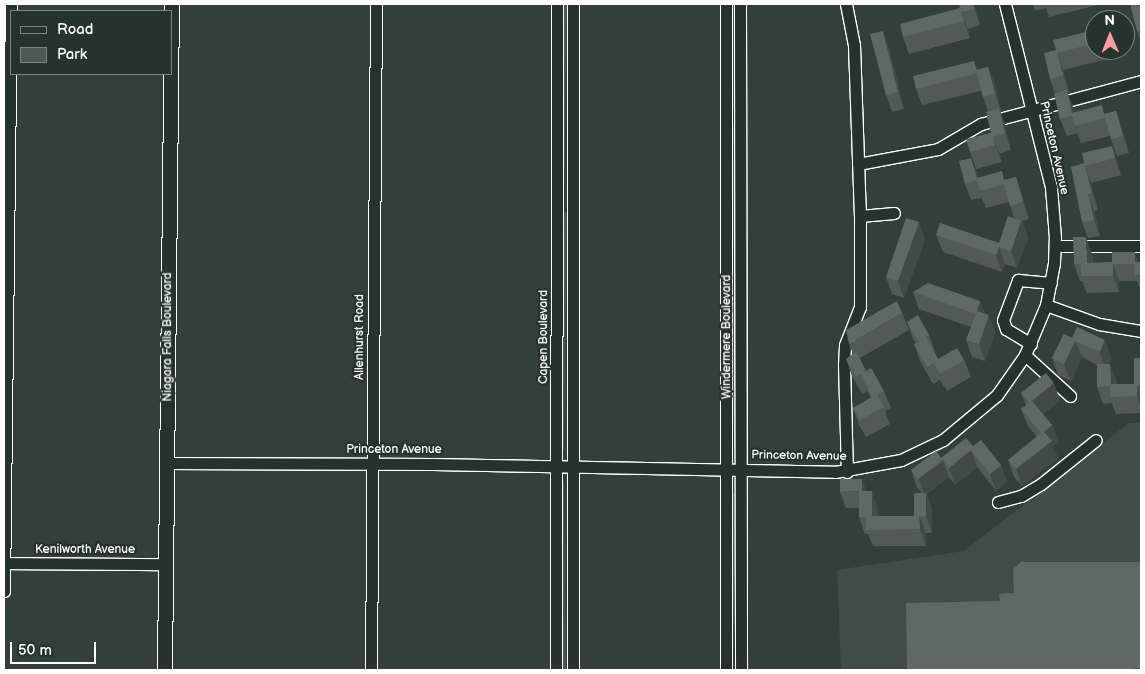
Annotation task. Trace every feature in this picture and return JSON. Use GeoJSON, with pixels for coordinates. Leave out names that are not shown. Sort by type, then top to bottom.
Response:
{"type":"FeatureCollection","features":[{"type":"Feature","properties":{"kind":"main road","name":"Niagara Falls Boulevard"},"geometry":{"type":"LineString","coordinates":[[165,670],[171,75]]}},
{"type":"Feature","properties":{"kind":"street"},"geometry":{"type":"LineString","coordinates":[[4,591],[10,4]]}},
{"type":"Feature","properties":{"kind":"street","name":"Allenhurst Road"},"geometry":{"type":"LineString","coordinates":[[371,670],[376,4]]}},
{"type":"Feature","properties":{"kind":"street","name":"Capen Boulevard"},"geometry":{"type":"LineString","coordinates":[[556,670],[558,4]]}},
{"type":"Feature","properties":{"kind":"street"},"geometry":{"type":"LineString","coordinates":[[573,4],[573,670]]}},
{"type":"Feature","properties":{"kind":"street","name":"Windermere Boulevard"},"geometry":{"type":"LineString","coordinates":[[726,4],[726,670]]}},
{"type":"Feature","properties":{"kind":"street","name":"Windermere Boulevard"},"geometry":{"type":"LineString","coordinates":[[740,4],[741,670]]}},
{"type":"Feature","properties":{"kind":"street"},"geometry":{"type":"LineString","coordinates":[[846,4],[854,45],[860,216],[860,307],[845,345],[846,472]]}},
{"type":"Feature","properties":{"kind":"street","name":"Princeton Avenue"},"geometry":{"type":"LineString","coordinates":[[168,463],[373,463],[846,472],[901,460],[943,440],[997,395],[1026,355],[1046,305],[1051,283],[1055,246],[1051,187],[1005,4]]}},
{"type":"Feature","properties":{"kind":"street"},"geometry":{"type":"LineString","coordinates":[[858,164],[938,149],[981,124],[1141,81]]}},
{"type":"Feature","properties":{"kind":"street"},"geometry":{"type":"LineString","coordinates":[[726,117],[741,117]]}},
{"type":"Feature","properties":{"kind":"street"},"geometry":{"type":"LineString","coordinates":[[557,200],[573,200]]}},
{"type":"Feature","properties":{"kind":"street"},"geometry":{"type":"LineString","coordinates":[[860,216],[894,213]]}},
{"type":"Feature","properties":{"kind":"street"},"geometry":{"type":"LineString","coordinates":[[1055,246],[1141,246]]}},
{"type":"Feature","properties":{"kind":"street"},"geometry":{"type":"LineString","coordinates":[[1031,344],[1006,329],[1003,320],[1018,280],[1051,283]]}},
{"type":"Feature","properties":{"kind":"street"},"geometry":{"type":"LineString","coordinates":[[726,284],[741,285]]}},
{"type":"Feature","properties":{"kind":"street"},"geometry":{"type":"LineString","coordinates":[[1046,305],[1099,324],[1141,332]]}},
{"type":"Feature","properties":{"kind":"street"},"geometry":{"type":"LineString","coordinates":[[1026,355],[1070,396]]}},
{"type":"Feature","properties":{"kind":"street"},"geometry":{"type":"LineString","coordinates":[[998,502],[1021,496],[1035,488],[1096,440]]}},
{"type":"Feature","properties":{"kind":"street","name":"Kenilworth Avenue"},"geometry":{"type":"LineString","coordinates":[[4,563],[166,564]]}},
{"type":"Feature","properties":{"kind":"street"},"geometry":{"type":"LineString","coordinates":[[726,658],[741,658]]}},
{"type":"Feature","properties":{"kind":"shaded area"},"geometry":{"type":"Polygon","coordinates":[[[1129,423],[1141,423],[1141,670],[841,670],[837,570],[964,551],[1129,423]]]}},
{"type":"Feature","properties":{"kind":"green space"},"geometry":{"type":"Polygon","coordinates":[[[562,4],[567,4],[564,191],[562,189],[562,4]]]}},
{"type":"Feature","properties":{"kind":"green space"},"geometry":{"type":"Polygon","coordinates":[[[731,4],[738,4],[734,108],[731,105],[731,4]]]}},
{"type":"Feature","properties":{"kind":"green space"},"geometry":{"type":"Polygon","coordinates":[[[734,124],[736,276],[734,277],[731,127],[734,124]]]}},
{"type":"Feature","properties":{"kind":"green space"},"geometry":{"type":"Polygon","coordinates":[[[564,211],[567,213],[564,450],[562,448],[564,211]]]}},
{"type":"Feature","properties":{"kind":"green space"},"geometry":{"type":"Polygon","coordinates":[[[734,293],[736,294],[734,445],[731,296],[734,293]]]}},
{"type":"Feature","properties":{"kind":"green space"},"geometry":{"type":"Polygon","coordinates":[[[564,483],[566,670],[562,670],[562,485],[564,483]]]}},
{"type":"Feature","properties":{"kind":"green space"},"geometry":{"type":"Polygon","coordinates":[[[731,494],[736,494],[734,649],[731,494]]]}},
{"type":"Feature","properties":{"kind":"building"},"geometry":{"type":"Polygon","coordinates":[[[959,4],[973,4],[974,9],[961,12],[964,21],[903,37],[900,24],[960,8],[959,4]]]}},
{"type":"Feature","properties":{"kind":"building"},"geometry":{"type":"Polygon","coordinates":[[[1130,4],[1141,4],[1141,30],[1137,31],[1135,10],[1132,10],[1130,4]]]}},
{"type":"Feature","properties":{"kind":"building"},"geometry":{"type":"Polygon","coordinates":[[[883,31],[898,92],[886,95],[870,34],[883,31]]]}},
{"type":"Feature","properties":{"kind":"building"},"geometry":{"type":"Polygon","coordinates":[[[1085,32],[1085,46],[1057,53],[1063,75],[1050,79],[1044,53],[1056,50],[1053,40],[1085,32]]]}},
{"type":"Feature","properties":{"kind":"building"},"geometry":{"type":"Polygon","coordinates":[[[974,61],[976,70],[988,67],[995,94],[983,97],[977,73],[916,89],[913,76],[974,61]]]}},
{"type":"Feature","properties":{"kind":"building"},"geometry":{"type":"Polygon","coordinates":[[[1067,90],[1072,113],[1102,105],[1104,114],[1116,111],[1123,136],[1111,139],[1105,118],[1075,126],[1072,116],[1060,119],[1054,94],[1067,90]]]}},
{"type":"Feature","properties":{"kind":"building"},"geometry":{"type":"Polygon","coordinates":[[[999,108],[1005,133],[993,137],[995,145],[970,152],[966,139],[991,133],[986,112],[999,108]]]}},
{"type":"Feature","properties":{"kind":"building"},"geometry":{"type":"Polygon","coordinates":[[[1112,146],[1115,158],[1085,166],[1092,193],[1088,194],[1094,220],[1082,222],[1071,167],[1084,163],[1082,153],[1112,146]]]}},
{"type":"Feature","properties":{"kind":"building"},"geometry":{"type":"Polygon","coordinates":[[[971,158],[977,178],[1002,171],[1004,180],[1016,177],[1023,202],[1010,206],[1004,184],[980,191],[977,180],[965,184],[959,161],[971,158]]]}},
{"type":"Feature","properties":{"kind":"building"},"geometry":{"type":"Polygon","coordinates":[[[1008,216],[1021,221],[1011,251],[999,247],[996,255],[936,235],[940,223],[999,243],[1008,216]]]}},
{"type":"Feature","properties":{"kind":"building"},"geometry":{"type":"Polygon","coordinates":[[[906,218],[919,222],[898,281],[886,277],[906,218]]]}},
{"type":"Feature","properties":{"kind":"building"},"geometry":{"type":"Polygon","coordinates":[[[1073,237],[1086,237],[1087,263],[1112,262],[1112,252],[1135,252],[1135,262],[1141,262],[1141,275],[1135,275],[1134,264],[1113,264],[1113,276],[1081,276],[1081,264],[1074,264],[1073,237]]]}},
{"type":"Feature","properties":{"kind":"building"},"geometry":{"type":"Polygon","coordinates":[[[928,283],[980,301],[977,311],[989,315],[979,344],[966,340],[976,314],[913,292],[928,283]]]}},
{"type":"Feature","properties":{"kind":"building"},"geometry":{"type":"Polygon","coordinates":[[[897,301],[902,313],[849,344],[846,330],[897,301]]]}},
{"type":"Feature","properties":{"kind":"building"},"geometry":{"type":"Polygon","coordinates":[[[918,315],[929,335],[918,341],[907,322],[918,315]]]}},
{"type":"Feature","properties":{"kind":"building"},"geometry":{"type":"Polygon","coordinates":[[[1077,327],[1105,340],[1100,352],[1075,341],[1064,364],[1052,358],[1064,334],[1072,338],[1077,327]]]}},
{"type":"Feature","properties":{"kind":"building"},"geometry":{"type":"Polygon","coordinates":[[[926,337],[938,359],[957,348],[964,360],[940,374],[934,363],[927,367],[914,344],[926,337]]]}},
{"type":"Feature","properties":{"kind":"building"},"geometry":{"type":"Polygon","coordinates":[[[856,352],[866,371],[871,368],[884,391],[877,395],[884,407],[860,420],[853,408],[872,397],[861,374],[856,377],[846,359],[856,352]]]}},
{"type":"Feature","properties":{"kind":"building"},"geometry":{"type":"Polygon","coordinates":[[[1134,358],[1141,358],[1141,385],[1137,385],[1137,396],[1110,397],[1110,386],[1097,387],[1097,364],[1110,364],[1111,384],[1134,384],[1134,358]]]}},
{"type":"Feature","properties":{"kind":"building"},"geometry":{"type":"Polygon","coordinates":[[[1046,373],[1054,383],[1032,401],[1052,425],[1044,432],[1052,441],[1016,469],[1008,460],[1041,433],[1021,409],[1029,403],[1021,393],[1046,373]]]}},
{"type":"Feature","properties":{"kind":"building"},"geometry":{"type":"Polygon","coordinates":[[[966,438],[973,446],[981,440],[1001,465],[990,474],[971,450],[949,468],[943,460],[918,479],[911,470],[936,451],[941,458],[966,438]]]}},
{"type":"Feature","properties":{"kind":"building"},"geometry":{"type":"Polygon","coordinates":[[[840,479],[862,479],[862,491],[872,491],[872,516],[914,516],[914,493],[926,493],[926,516],[919,516],[920,529],[866,530],[866,517],[859,517],[859,491],[840,492],[840,479]]]}},
{"type":"Feature","properties":{"kind":"building"},"geometry":{"type":"Polygon","coordinates":[[[1021,562],[1141,562],[1141,668],[1133,668],[1133,670],[907,670],[906,603],[1000,601],[999,594],[1014,593],[1013,569],[1021,562]]]}}]}
